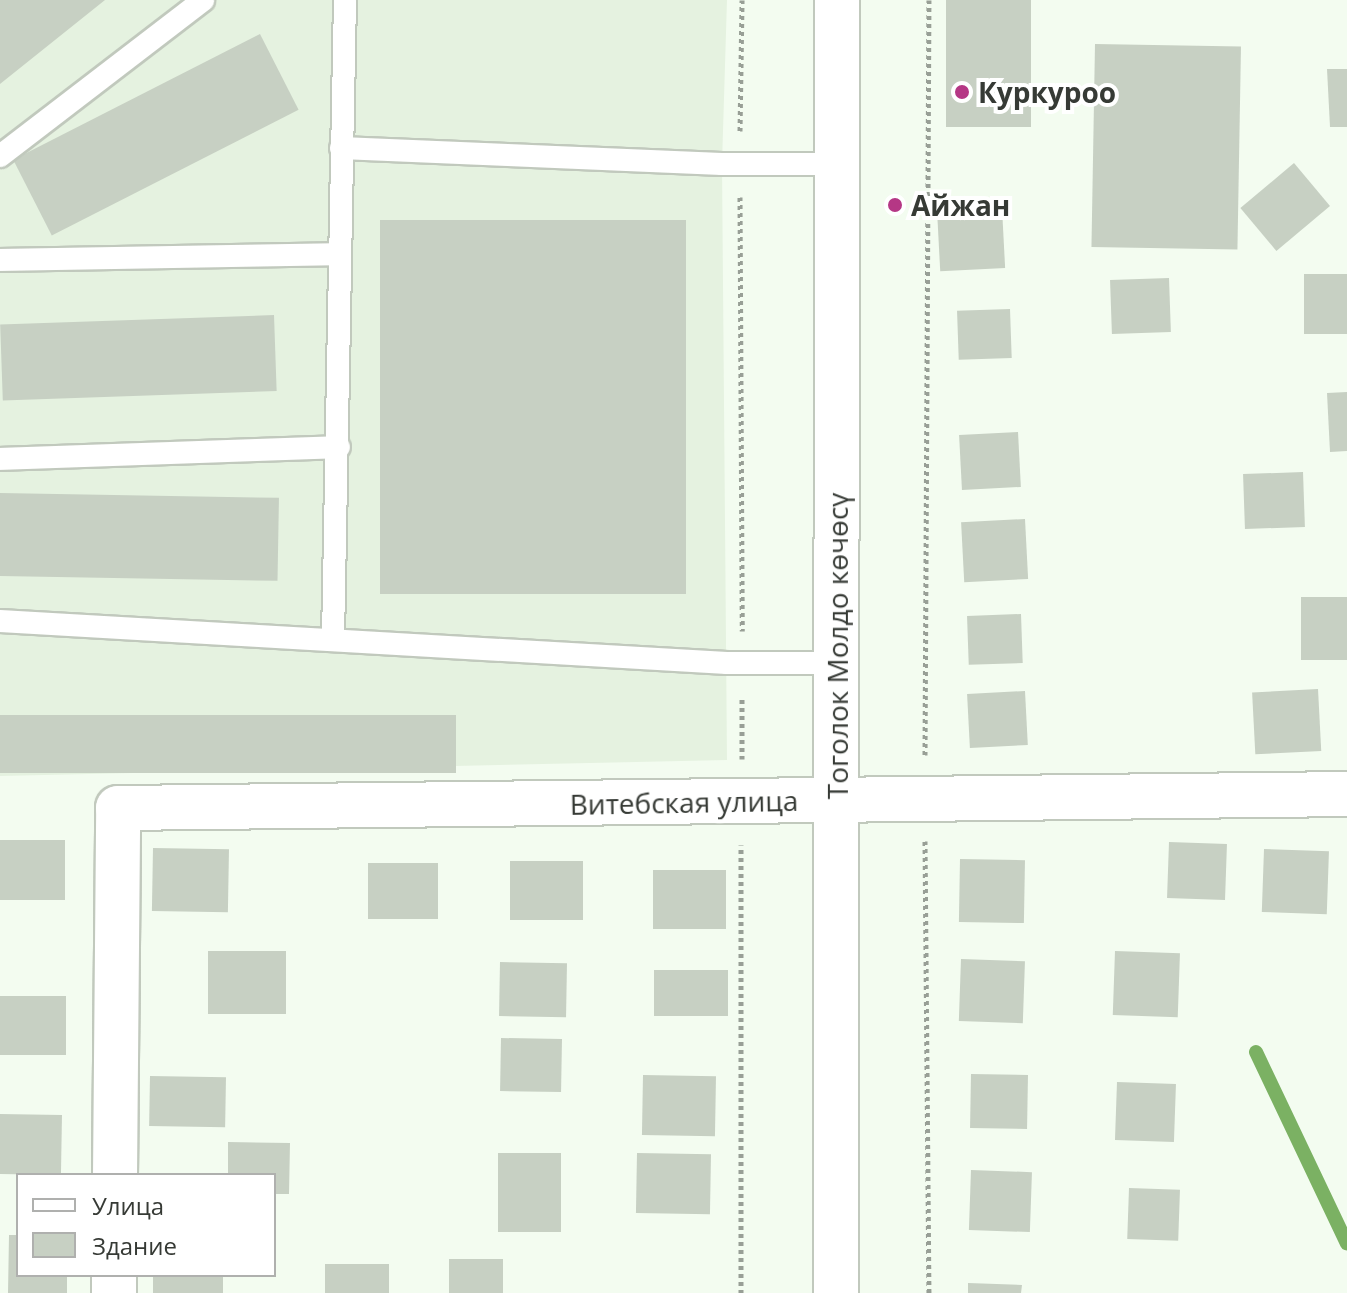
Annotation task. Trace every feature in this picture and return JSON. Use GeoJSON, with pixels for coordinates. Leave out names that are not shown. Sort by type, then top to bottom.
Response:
{"type":"FeatureCollection","features":[{"type":"Feature","properties":{"kind":"street","name":"Тоголок Молдо көчөсү"},"geometry":{"type":"LineString","coordinates":[[836,1293],[837,0]]}},
{"type":"Feature","properties":{"kind":"street","name":"Витебская улица"},"geometry":{"type":"LineString","coordinates":[[115,1173],[118,808],[1347,794]]}},
{"type":"Feature","properties":{"kind":"lane"},"geometry":{"type":"LineString","coordinates":[[0,156],[203,0]]}},
{"type":"Feature","properties":{"kind":"lane"},"geometry":{"type":"LineString","coordinates":[[333,640],[339,447],[337,254],[345,0]]}},
{"type":"Feature","properties":{"kind":"lane"},"geometry":{"type":"LineString","coordinates":[[341,148],[722,164],[838,164]]}},
{"type":"Feature","properties":{"kind":"lane"},"geometry":{"type":"LineString","coordinates":[[0,260],[337,254]]}},
{"type":"Feature","properties":{"kind":"lane"},"geometry":{"type":"LineString","coordinates":[[0,459],[339,447]]}},
{"type":"Feature","properties":{"kind":"lane"},"geometry":{"type":"LineString","coordinates":[[0,621],[727,663],[836,663]]}},
{"type":"Feature","properties":{"kind":"path"},"geometry":{"type":"LineString","coordinates":[[929,0],[924,799],[929,1293]]}},
{"type":"Feature","properties":{"kind":"shaded area"},"geometry":{"type":"Polygon","coordinates":[[[0,0],[727,0],[722,164],[727,760],[0,776],[0,0]]]}},
{"type":"Feature","properties":{"kind":"building"},"geometry":{"type":"Polygon","coordinates":[[[0,0],[105,0],[0,84],[0,0]]]}},
{"type":"Feature","properties":{"kind":"building"},"geometry":{"type":"Polygon","coordinates":[[[946,0],[1031,0],[1031,127],[946,127],[946,0]]]}},
{"type":"Feature","properties":{"kind":"building"},"geometry":{"type":"Polygon","coordinates":[[[260,34],[299,110],[52,235],[13,160],[260,34]]]}},
{"type":"Feature","properties":{"kind":"building"},"geometry":{"type":"Polygon","coordinates":[[[1095,44],[1241,47],[1237,250],[1091,247],[1095,44]]]}},
{"type":"Feature","properties":{"kind":"building"},"geometry":{"type":"Polygon","coordinates":[[[1327,69],[1347,69],[1347,127],[1330,127],[1327,69]]]}},
{"type":"Feature","properties":{"kind":"building"},"geometry":{"type":"Polygon","coordinates":[[[1294,163],[1330,206],[1276,251],[1240,208],[1294,163]]]}},
{"type":"Feature","properties":{"kind":"building"},"geometry":{"type":"Polygon","coordinates":[[[1002,208],[1005,268],[940,271],[937,211],[1002,208]]]}},
{"type":"Feature","properties":{"kind":"building"},"geometry":{"type":"Polygon","coordinates":[[[380,220],[686,220],[686,594],[380,594],[380,220]]]}},
{"type":"Feature","properties":{"kind":"building"},"geometry":{"type":"Polygon","coordinates":[[[1304,274],[1347,274],[1347,334],[1304,334],[1304,274]]]}},
{"type":"Feature","properties":{"kind":"building"},"geometry":{"type":"Polygon","coordinates":[[[1169,278],[1171,332],[1112,334],[1110,280],[1169,278]]]}},
{"type":"Feature","properties":{"kind":"building"},"geometry":{"type":"Polygon","coordinates":[[[1010,309],[1012,358],[959,360],[957,311],[1010,309]]]}},
{"type":"Feature","properties":{"kind":"building"},"geometry":{"type":"Polygon","coordinates":[[[274,315],[277,391],[3,401],[0,325],[274,315]]]}},
{"type":"Feature","properties":{"kind":"building"},"geometry":{"type":"Polygon","coordinates":[[[1347,392],[1347,451],[1330,452],[1327,393],[1347,392]]]}},
{"type":"Feature","properties":{"kind":"building"},"geometry":{"type":"Polygon","coordinates":[[[1018,432],[1021,487],[962,490],[959,435],[1018,432]]]}},
{"type":"Feature","properties":{"kind":"building"},"geometry":{"type":"Polygon","coordinates":[[[1303,472],[1305,527],[1245,529],[1243,474],[1303,472]]]}},
{"type":"Feature","properties":{"kind":"building"},"geometry":{"type":"Polygon","coordinates":[[[0,493],[279,498],[278,581],[0,576],[0,493]]]}},
{"type":"Feature","properties":{"kind":"building"},"geometry":{"type":"Polygon","coordinates":[[[1025,519],[1028,579],[964,582],[961,522],[1025,519]]]}},
{"type":"Feature","properties":{"kind":"building"},"geometry":{"type":"Polygon","coordinates":[[[1301,597],[1347,597],[1347,660],[1301,660],[1301,597]]]}},
{"type":"Feature","properties":{"kind":"building"},"geometry":{"type":"Polygon","coordinates":[[[1021,614],[1023,663],[969,665],[967,616],[1021,614]]]}},
{"type":"Feature","properties":{"kind":"building"},"geometry":{"type":"Polygon","coordinates":[[[1318,689],[1321,751],[1255,754],[1252,692],[1318,689]]]}},
{"type":"Feature","properties":{"kind":"building"},"geometry":{"type":"Polygon","coordinates":[[[1025,691],[1028,745],[970,748],[967,694],[1025,691]]]}},
{"type":"Feature","properties":{"kind":"building"},"geometry":{"type":"Polygon","coordinates":[[[0,715],[456,715],[456,773],[0,773],[0,715]]]}},
{"type":"Feature","properties":{"kind":"building"},"geometry":{"type":"Polygon","coordinates":[[[0,840],[65,840],[65,900],[0,900],[0,840]]]}},
{"type":"Feature","properties":{"kind":"building"},"geometry":{"type":"Polygon","coordinates":[[[1169,842],[1227,844],[1225,900],[1167,898],[1169,842]]]}},
{"type":"Feature","properties":{"kind":"building"},"geometry":{"type":"Polygon","coordinates":[[[153,848],[229,849],[228,912],[152,911],[153,848]]]}},
{"type":"Feature","properties":{"kind":"building"},"geometry":{"type":"Polygon","coordinates":[[[1264,849],[1329,851],[1327,914],[1262,912],[1264,849]]]}},
{"type":"Feature","properties":{"kind":"building"},"geometry":{"type":"Polygon","coordinates":[[[960,859],[1025,860],[1024,923],[959,922],[960,859]]]}},
{"type":"Feature","properties":{"kind":"building"},"geometry":{"type":"Polygon","coordinates":[[[510,861],[583,861],[583,920],[510,920],[510,861]]]}},
{"type":"Feature","properties":{"kind":"building"},"geometry":{"type":"Polygon","coordinates":[[[368,863],[438,863],[438,919],[368,919],[368,863]]]}},
{"type":"Feature","properties":{"kind":"building"},"geometry":{"type":"Polygon","coordinates":[[[653,870],[726,870],[726,929],[653,929],[653,870]]]}},
{"type":"Feature","properties":{"kind":"building"},"geometry":{"type":"Polygon","coordinates":[[[208,951],[286,951],[286,1014],[208,1014],[208,951]]]}},
{"type":"Feature","properties":{"kind":"building"},"geometry":{"type":"Polygon","coordinates":[[[1115,951],[1180,953],[1178,1017],[1113,1015],[1115,951]]]}},
{"type":"Feature","properties":{"kind":"building"},"geometry":{"type":"Polygon","coordinates":[[[961,959],[1025,961],[1023,1023],[959,1021],[961,959]]]}},
{"type":"Feature","properties":{"kind":"building"},"geometry":{"type":"Polygon","coordinates":[[[500,962],[567,963],[566,1017],[499,1016],[500,962]]]}},
{"type":"Feature","properties":{"kind":"building"},"geometry":{"type":"Polygon","coordinates":[[[654,970],[728,970],[728,1016],[654,1016],[654,970]]]}},
{"type":"Feature","properties":{"kind":"building"},"geometry":{"type":"Polygon","coordinates":[[[0,996],[66,996],[66,1055],[0,1055],[0,996]]]}},
{"type":"Feature","properties":{"kind":"building"},"geometry":{"type":"Polygon","coordinates":[[[501,1038],[562,1039],[561,1092],[500,1091],[501,1038]]]}},
{"type":"Feature","properties":{"kind":"building"},"geometry":{"type":"Polygon","coordinates":[[[971,1074],[1028,1075],[1027,1129],[970,1128],[971,1074]]]}},
{"type":"Feature","properties":{"kind":"building"},"geometry":{"type":"Polygon","coordinates":[[[643,1075],[716,1076],[715,1136],[642,1135],[643,1075]]]}},
{"type":"Feature","properties":{"kind":"building"},"geometry":{"type":"Polygon","coordinates":[[[150,1076],[226,1077],[225,1127],[149,1126],[150,1076]]]}},
{"type":"Feature","properties":{"kind":"building"},"geometry":{"type":"Polygon","coordinates":[[[1117,1082],[1176,1084],[1174,1142],[1115,1140],[1117,1082]]]}},
{"type":"Feature","properties":{"kind":"building"},"geometry":{"type":"Polygon","coordinates":[[[0,1114],[62,1115],[61,1173],[0,1174],[0,1114]]]}},
{"type":"Feature","properties":{"kind":"building"},"geometry":{"type":"Polygon","coordinates":[[[228,1142],[290,1143],[289,1194],[276,1194],[276,1173],[228,1173],[228,1142]]]}},
{"type":"Feature","properties":{"kind":"building"},"geometry":{"type":"Polygon","coordinates":[[[498,1153],[561,1153],[561,1232],[498,1232],[498,1153]]]}},
{"type":"Feature","properties":{"kind":"building"},"geometry":{"type":"Polygon","coordinates":[[[637,1153],[711,1154],[710,1214],[636,1213],[637,1153]]]}},
{"type":"Feature","properties":{"kind":"building"},"geometry":{"type":"Polygon","coordinates":[[[971,1170],[1032,1172],[1030,1232],[969,1230],[971,1170]]]}},
{"type":"Feature","properties":{"kind":"building"},"geometry":{"type":"Polygon","coordinates":[[[1129,1188],[1180,1190],[1178,1241],[1127,1239],[1129,1188]]]}},
{"type":"Feature","properties":{"kind":"building"},"geometry":{"type":"Polygon","coordinates":[[[9,1235],[16,1235],[16,1277],[67,1277],[67,1293],[8,1293],[9,1235]]]}},
{"type":"Feature","properties":{"kind":"building"},"geometry":{"type":"Polygon","coordinates":[[[449,1259],[503,1259],[503,1293],[449,1293],[449,1259]]]}},
{"type":"Feature","properties":{"kind":"building"},"geometry":{"type":"Polygon","coordinates":[[[325,1264],[389,1264],[389,1293],[325,1293],[325,1264]]]}},
{"type":"Feature","properties":{"kind":"building"},"geometry":{"type":"Polygon","coordinates":[[[153,1277],[223,1277],[223,1293],[153,1293],[153,1277]]]}},
{"type":"Feature","properties":{"kind":"building"},"geometry":{"type":"Polygon","coordinates":[[[968,1283],[1022,1285],[1021,1293],[968,1293],[968,1283]]]}},
{"type":"Feature","properties":{"kind":"waterway"},"geometry":{"type":"LineString","coordinates":[[1256,1052],[1347,1244]]}},
{"type":"Feature","properties":{"kind":"place","name":"Куркуроо"},"geometry":{"type":"Point","coordinates":[962,92]}},
{"type":"Feature","properties":{"kind":"place","name":"Айжан"},"geometry":{"type":"Point","coordinates":[895,205]}}]}
